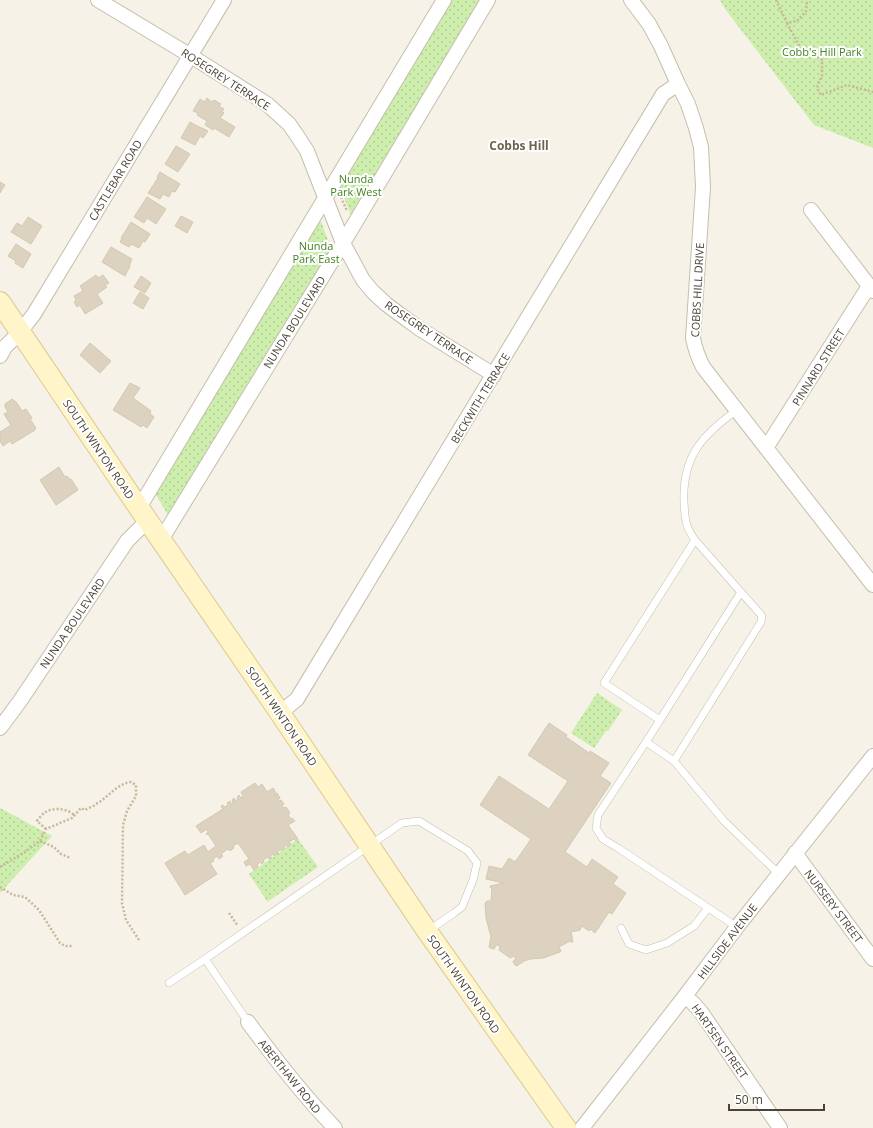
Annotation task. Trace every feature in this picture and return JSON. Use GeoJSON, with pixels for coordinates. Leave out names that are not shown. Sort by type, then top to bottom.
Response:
{"type":"FeatureCollection","features":[{"type":"Feature","properties":{"kind":"main road","name":"SOUTH WINTON ROAD"},"geometry":{"type":"LineString","coordinates":[[0,302],[427,931],[566,1128]]}},
{"type":"Feature","properties":{"kind":"street","name":"ROSEGREY TERRACE"},"geometry":{"type":"LineString","coordinates":[[98,0],[267,104],[289,124],[307,151],[343,244],[363,280],[386,304],[420,329],[494,375]]}},
{"type":"Feature","properties":{"kind":"street","name":"CASTLEBAR ROAD"},"geometry":{"type":"LineString","coordinates":[[0,356],[5,347],[20,332],[34,314],[224,0]]}},
{"type":"Feature","properties":{"kind":"street","name":"NUNDA BOULEVARD"},"geometry":{"type":"LineString","coordinates":[[0,728],[20,701],[127,541],[325,198],[444,0]]}},
{"type":"Feature","properties":{"kind":"street","name":"NUNDA BOULEVARD"},"geometry":{"type":"LineString","coordinates":[[161,540],[343,244],[488,0]]}},
{"type":"Feature","properties":{"kind":"street","name":"COBBS HILL DRIVE"},"geometry":{"type":"LineString","coordinates":[[631,0],[649,24],[661,46],[688,104],[701,147],[703,187],[693,338],[695,349],[703,367],[873,585]]}},
{"type":"Feature","properties":{"kind":"street","name":"BECKWITH TERRACE"},"geometry":{"type":"LineString","coordinates":[[280,713],[297,698],[664,94],[678,84]]}},
{"type":"Feature","properties":{"kind":"street"},"geometry":{"type":"LineString","coordinates":[[811,210],[871,289]]}},
{"type":"Feature","properties":{"kind":"street","name":"PINNARD STREET"},"geometry":{"type":"LineString","coordinates":[[766,448],[871,289]]}},
{"type":"Feature","properties":{"kind":"street","name":"HILLSIDE AVENUE"},"geometry":{"type":"LineString","coordinates":[[582,1128],[737,927],[873,756]]}},
{"type":"Feature","properties":{"kind":"street","name":"NURSERY STREET"},"geometry":{"type":"LineString","coordinates":[[795,853],[873,959]]}},
{"type":"Feature","properties":{"kind":"street","name":"HARTSEN STREET"},"geometry":{"type":"LineString","coordinates":[[685,996],[701,1012],[780,1128]]}},
{"type":"Feature","properties":{"kind":"street","name":"ABERTHAW ROAD"},"geometry":{"type":"LineString","coordinates":[[248,1022],[274,1059],[334,1128]]}},
{"type":"Feature","properties":{"kind":"lane"},"geometry":{"type":"LineString","coordinates":[[674,761],[761,622],[762,616],[695,540],[688,530],[684,516],[684,483],[691,457],[706,436],[737,410]]}},
{"type":"Feature","properties":{"kind":"lane"},"geometry":{"type":"LineString","coordinates":[[660,720],[604,682],[695,540]]}},
{"type":"Feature","properties":{"kind":"lane"},"geometry":{"type":"LineString","coordinates":[[737,927],[602,839],[596,828],[598,815],[741,592]]}},
{"type":"Feature","properties":{"kind":"lane"},"geometry":{"type":"LineString","coordinates":[[646,742],[674,761],[724,821],[779,874]]}},
{"type":"Feature","properties":{"kind":"lane"},"geometry":{"type":"LineString","coordinates":[[169,983],[402,823],[419,821],[468,851],[476,863],[474,880],[462,907],[427,931]]}},
{"type":"Feature","properties":{"kind":"lane"},"geometry":{"type":"LineString","coordinates":[[621,928],[629,944],[646,950],[667,944],[694,926],[708,908]]}},
{"type":"Feature","properties":{"kind":"lane"},"geometry":{"type":"LineString","coordinates":[[205,959],[248,1022]]}},
{"type":"Feature","properties":{"kind":"path"},"geometry":{"type":"LineString","coordinates":[[776,0],[801,49],[814,53],[822,60],[822,75],[817,88],[821,95],[847,85],[873,92]]}},
{"type":"Feature","properties":{"kind":"path"},"geometry":{"type":"LineString","coordinates":[[787,23],[797,21],[806,11],[807,0]]}},
{"type":"Feature","properties":{"kind":"path"},"geometry":{"type":"LineString","coordinates":[[339,190],[347,211]]}},
{"type":"Feature","properties":{"kind":"path"},"geometry":{"type":"LineString","coordinates":[[0,867],[25,852],[40,840],[46,829],[72,818],[81,808],[85,810],[97,804],[124,783],[131,782],[136,785],[136,796],[123,825],[122,903],[126,920],[139,940]]}},
{"type":"Feature","properties":{"kind":"path"},"geometry":{"type":"LineString","coordinates":[[46,829],[37,821],[44,813],[52,809],[65,810],[74,815]]}},
{"type":"Feature","properties":{"kind":"path"},"geometry":{"type":"LineString","coordinates":[[40,840],[54,847],[60,854],[72,858]]}},
{"type":"Feature","properties":{"kind":"path"},"geometry":{"type":"LineString","coordinates":[[0,887],[13,895],[25,897],[39,910],[60,943],[65,946],[73,946]]}},
{"type":"Feature","properties":{"kind":"path"},"geometry":{"type":"LineString","coordinates":[[229,914],[243,932]]}},
{"type":"Feature","properties":{"kind":"green space","name":"Nunda Park West"},"geometry":{"type":"Polygon","coordinates":[[[452,0],[482,0],[352,218],[340,186],[452,0]]]}},
{"type":"Feature","properties":{"kind":"green space","name":"Cobb's Hill Park"},"geometry":{"type":"Polygon","coordinates":[[[720,0],[873,0],[873,148],[814,125],[725,9],[720,0]]]}},
{"type":"Feature","properties":{"kind":"green space","name":"Nunda Park East"},"geometry":{"type":"Polygon","coordinates":[[[321,221],[332,251],[168,515],[154,492],[316,224],[321,221]]]}},
{"type":"Feature","properties":{"kind":"green space"},"geometry":{"type":"Polygon","coordinates":[[[597,693],[622,710],[594,748],[571,733],[597,693]]]}},
{"type":"Feature","properties":{"kind":"green space"},"geometry":{"type":"Polygon","coordinates":[[[0,808],[52,836],[0,893],[0,808]]]}},
{"type":"Feature","properties":{"kind":"green space"},"geometry":{"type":"Polygon","coordinates":[[[298,839],[318,867],[267,902],[249,874],[298,839]]]}},
{"type":"Feature","properties":{"kind":"building"},"geometry":{"type":"Polygon","coordinates":[[[207,98],[212,102],[214,100],[221,104],[219,106],[224,109],[222,112],[224,113],[220,118],[235,127],[229,137],[214,128],[213,130],[205,125],[207,121],[197,115],[198,113],[193,111],[200,99],[205,102],[207,98]]]}},
{"type":"Feature","properties":{"kind":"building"},"geometry":{"type":"Polygon","coordinates":[[[190,122],[208,131],[203,138],[200,136],[195,145],[181,138],[190,122]]]}},
{"type":"Feature","properties":{"kind":"building"},"geometry":{"type":"Polygon","coordinates":[[[176,146],[190,154],[178,172],[165,164],[176,146]]]}},
{"type":"Feature","properties":{"kind":"building"},"geometry":{"type":"Polygon","coordinates":[[[160,172],[180,184],[175,192],[172,191],[169,197],[163,194],[160,199],[148,193],[158,178],[157,177],[160,172]]]}},
{"type":"Feature","properties":{"kind":"building"},"geometry":{"type":"Polygon","coordinates":[[[0,182],[5,185],[0,193],[0,182]]]}},
{"type":"Feature","properties":{"kind":"building"},"geometry":{"type":"Polygon","coordinates":[[[147,197],[166,209],[156,224],[147,218],[144,223],[134,217],[147,197]]]}},
{"type":"Feature","properties":{"kind":"building"},"geometry":{"type":"Polygon","coordinates":[[[181,216],[193,222],[187,233],[175,226],[181,216]]]}},
{"type":"Feature","properties":{"kind":"building"},"geometry":{"type":"Polygon","coordinates":[[[28,217],[42,226],[31,244],[11,232],[17,223],[22,226],[28,217]]]}},
{"type":"Feature","properties":{"kind":"building"},"geometry":{"type":"Polygon","coordinates":[[[131,222],[150,234],[139,248],[131,244],[129,247],[120,242],[131,222]]]}},
{"type":"Feature","properties":{"kind":"building"},"geometry":{"type":"Polygon","coordinates":[[[16,244],[31,254],[23,268],[8,256],[16,244]]]}},
{"type":"Feature","properties":{"kind":"building"},"geometry":{"type":"Polygon","coordinates":[[[111,247],[132,259],[125,276],[102,262],[111,247]]]}},
{"type":"Feature","properties":{"kind":"building"},"geometry":{"type":"Polygon","coordinates":[[[96,275],[98,278],[103,275],[109,283],[105,285],[107,287],[97,294],[103,303],[85,314],[80,305],[77,307],[74,302],[76,300],[74,296],[83,291],[80,286],[96,275]]]}},
{"type":"Feature","properties":{"kind":"building"},"geometry":{"type":"Polygon","coordinates":[[[141,276],[151,283],[145,293],[134,287],[141,276]]]}},
{"type":"Feature","properties":{"kind":"building"},"geometry":{"type":"Polygon","coordinates":[[[140,292],[149,298],[143,309],[133,303],[140,292]]]}},
{"type":"Feature","properties":{"kind":"building"},"geometry":{"type":"Polygon","coordinates":[[[90,343],[111,361],[100,373],[80,355],[90,343]]]}},
{"type":"Feature","properties":{"kind":"building"},"geometry":{"type":"Polygon","coordinates":[[[130,383],[140,388],[133,398],[151,411],[150,414],[154,417],[147,428],[143,425],[141,427],[113,410],[130,383]]]}},
{"type":"Feature","properties":{"kind":"building"},"geometry":{"type":"Polygon","coordinates":[[[12,399],[17,403],[22,411],[26,409],[36,428],[12,444],[10,441],[3,446],[0,441],[0,432],[11,425],[4,414],[8,412],[5,404],[12,399]]]}},
{"type":"Feature","properties":{"kind":"building"},"geometry":{"type":"Polygon","coordinates":[[[59,467],[65,477],[67,476],[70,480],[71,479],[78,490],[56,505],[40,480],[59,467]]]}},
{"type":"Feature","properties":{"kind":"building"},"geometry":{"type":"Polygon","coordinates":[[[549,723],[589,753],[590,751],[609,763],[600,776],[611,783],[565,852],[587,867],[592,859],[618,877],[613,884],[626,893],[612,914],[609,912],[595,933],[582,926],[580,930],[571,932],[573,942],[570,941],[559,947],[560,952],[543,958],[530,959],[517,966],[513,962],[516,959],[514,956],[510,958],[499,950],[500,946],[496,945],[494,949],[489,947],[491,937],[486,918],[485,903],[487,901],[491,901],[492,888],[490,886],[504,883],[486,879],[489,866],[502,869],[509,858],[515,862],[531,839],[480,805],[499,776],[549,809],[568,781],[528,755],[549,723]]]}},
{"type":"Feature","properties":{"kind":"building"},"geometry":{"type":"Polygon","coordinates":[[[255,783],[258,787],[262,784],[267,792],[273,788],[276,793],[274,795],[277,793],[280,798],[278,800],[281,800],[284,804],[282,806],[284,808],[286,807],[290,813],[288,815],[295,821],[288,825],[298,839],[296,841],[294,839],[289,842],[291,844],[288,847],[286,845],[284,846],[285,848],[282,851],[281,849],[274,856],[273,854],[270,856],[272,858],[269,859],[268,857],[263,860],[264,862],[262,864],[260,862],[257,865],[258,867],[254,870],[250,864],[246,866],[244,862],[249,859],[238,843],[233,846],[234,848],[230,851],[228,849],[221,854],[223,856],[219,859],[217,856],[213,859],[214,861],[210,863],[217,874],[185,895],[165,863],[185,851],[188,855],[204,845],[208,852],[216,846],[208,834],[206,834],[208,832],[207,829],[201,833],[196,826],[223,809],[221,806],[223,805],[225,807],[230,801],[231,804],[234,798],[236,801],[239,795],[241,798],[243,796],[241,792],[255,783]]]}},
{"type":"Feature","properties":{"kind":"district","name":"Cobbs Hill"},"geometry":{"type":"Point","coordinates":[519,145]}}]}
